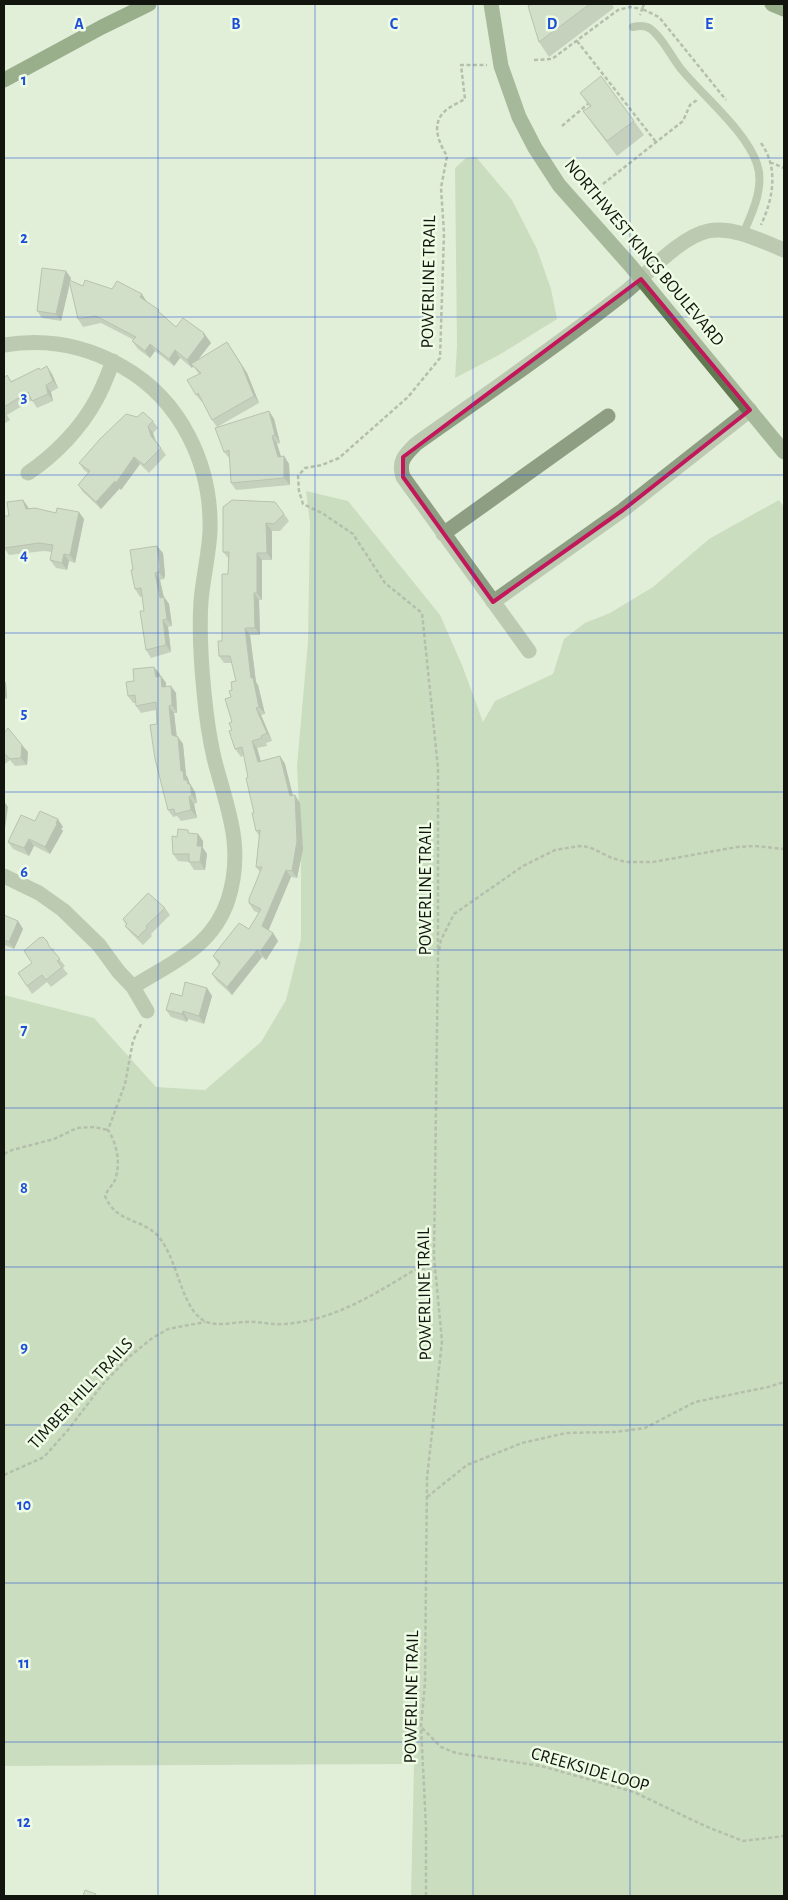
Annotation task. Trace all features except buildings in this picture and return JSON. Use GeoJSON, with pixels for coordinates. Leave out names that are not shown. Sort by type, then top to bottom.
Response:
{"type":"FeatureCollection","features":[{"type":"Feature","properties":{"kind":"main road"},"geometry":{"type":"LineString","coordinates":[[4,80],[149,4]]}},
{"type":"Feature","properties":{"kind":"main road"},"geometry":{"type":"LineString","coordinates":[[772,4],[784,10]]}},
{"type":"Feature","properties":{"kind":"street","name":"NORTHWEST KINGS BOULEVARD"},"geometry":{"type":"LineString","coordinates":[[491,4],[501,66],[519,117],[535,148],[559,185],[642,279],[784,452]]}},
{"type":"Feature","properties":{"kind":"street"},"geometry":{"type":"LineString","coordinates":[[529,651],[403,477],[400,467],[403,457],[416,444],[542,355],[642,279],[681,245],[702,233],[721,231],[743,234],[784,250]]}},
{"type":"Feature","properties":{"kind":"street"},"geometry":{"type":"LineString","coordinates":[[4,345],[20,342],[67,344],[113,361],[136,374],[164,399],[189,436],[203,471],[210,516],[210,533],[201,600],[204,692],[214,757],[231,820],[236,856],[233,880],[227,902],[207,937],[180,959],[133,987]]}},
{"type":"Feature","properties":{"kind":"street"},"geometry":{"type":"LineString","coordinates":[[28,473],[68,438],[88,413],[97,399],[113,361]]}},
{"type":"Feature","properties":{"kind":"street"},"geometry":{"type":"LineString","coordinates":[[493,602],[623,510],[750,410]]}},
{"type":"Feature","properties":{"kind":"street"},"geometry":{"type":"LineString","coordinates":[[443,534],[608,416]]}},
{"type":"Feature","properties":{"kind":"street"},"geometry":{"type":"LineString","coordinates":[[4,876],[39,893],[63,910],[99,945],[133,987],[147,1011]]}},
{"type":"Feature","properties":{"kind":"lane"},"geometry":{"type":"LineString","coordinates":[[636,26],[647,27],[655,32],[682,70],[749,145],[758,166],[760,183],[743,234]]}},
{"type":"Feature","properties":{"kind":"path"},"geometry":{"type":"LineString","coordinates":[[636,26],[644,4]]}},
{"type":"Feature","properties":{"kind":"path"},"geometry":{"type":"LineString","coordinates":[[534,60],[552,59],[618,10],[630,7],[642,8]]}},
{"type":"Feature","properties":{"kind":"path"},"geometry":{"type":"LineString","coordinates":[[577,41],[656,142]]}},
{"type":"Feature","properties":{"kind":"path","name":"POWERLINE TRAIL"},"geometry":{"type":"LineString","coordinates":[[426,1896],[426,1827],[421,1727],[425,1682],[426,1497],[442,1341],[434,1256],[438,956],[438,768],[422,612],[385,583],[353,534],[303,504],[299,491],[298,476],[305,468],[322,465],[339,458],[408,397],[440,358],[444,232],[441,188],[447,156],[438,141],[438,122],[444,112],[465,99],[461,65],[501,66]]}},
{"type":"Feature","properties":{"kind":"path"},"geometry":{"type":"LineString","coordinates":[[605,91],[613,86]]}},
{"type":"Feature","properties":{"kind":"path"},"geometry":{"type":"LineString","coordinates":[[603,184],[683,121],[690,105],[705,95]]}},
{"type":"Feature","properties":{"kind":"path"},"geometry":{"type":"LineString","coordinates":[[562,126],[590,102]]}},
{"type":"Feature","properties":{"kind":"path"},"geometry":{"type":"LineString","coordinates":[[770,162],[784,168]]}},
{"type":"Feature","properties":{"kind":"path"},"geometry":{"type":"LineString","coordinates":[[438,956],[441,940],[454,914],[523,866],[555,850],[579,846],[590,847],[612,858],[626,862],[653,862],[737,847],[755,846],[784,849]]}},
{"type":"Feature","properties":{"kind":"path"},"geometry":{"type":"LineString","coordinates":[[108,1130],[125,1084],[133,1041],[147,1011]]}},
{"type":"Feature","properties":{"kind":"path"},"geometry":{"type":"LineString","coordinates":[[4,1154],[12,1150],[54,1139],[77,1128],[94,1127],[108,1130],[116,1142],[118,1160],[115,1181],[105,1196],[110,1207],[118,1214],[139,1223],[157,1235],[168,1252],[189,1303],[205,1322]]}},
{"type":"Feature","properties":{"kind":"path","name":"TIMBER HILL TRAILS"},"geometry":{"type":"LineString","coordinates":[[4,1475],[44,1457],[68,1430],[102,1385],[129,1357],[151,1339],[168,1329],[205,1322],[213,1324],[247,1322],[284,1324],[320,1318],[361,1302],[416,1269],[436,1272]]}},
{"type":"Feature","properties":{"kind":"path"},"geometry":{"type":"LineString","coordinates":[[426,1497],[467,1465],[522,1442],[566,1433],[615,1432],[646,1428],[695,1402],[784,1382]]}},
{"type":"Feature","properties":{"kind":"path","name":"CREEKSIDE LOOP"},"geometry":{"type":"LineString","coordinates":[[421,1727],[441,1747],[456,1753],[541,1766],[634,1792],[705,1826],[743,1841],[784,1836]]}},
{"type":"Feature","properties":{"kind":"highlighted area"},"geometry":{"type":"Polygon","coordinates":[[[641,279],[750,410],[623,510],[493,602],[403,477],[403,457],[641,279]]]}},
{"type":"Feature","properties":{"kind":"green space"},"geometry":{"type":"Polygon","coordinates":[[[476,157],[512,200],[537,249],[551,289],[557,319],[499,355],[455,378],[457,346],[455,168],[466,158],[476,157]]]}},
{"type":"Feature","properties":{"kind":"green space"},"geometry":{"type":"Polygon","coordinates":[[[306,491],[348,501],[440,615],[462,665],[483,722],[495,701],[553,674],[564,639],[585,623],[610,613],[653,587],[709,539],[779,500],[784,507],[784,1896],[411,1896],[414,1764],[4,1766],[4,995],[94,1018],[156,1087],[205,1090],[261,1042],[286,1000],[301,939],[301,841],[297,766],[308,641],[310,523],[306,491]]]}}]}
